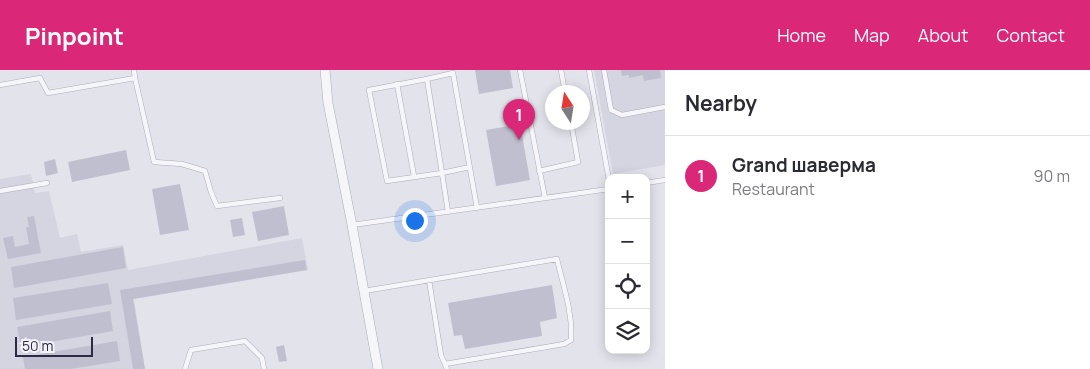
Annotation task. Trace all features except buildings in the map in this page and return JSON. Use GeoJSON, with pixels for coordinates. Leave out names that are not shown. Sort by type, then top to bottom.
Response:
{"type":"FeatureCollection","features":[{"type":"Feature","properties":{"kind":"street"},"geometry":{"type":"LineString","coordinates":[[325,70],[328,103],[378,369]]}},
{"type":"Feature","properties":{"kind":"lane"},"geometry":{"type":"LineString","coordinates":[[39,70],[40,78],[48,93],[135,78]]}},
{"type":"Feature","properties":{"kind":"lane"},"geometry":{"type":"LineString","coordinates":[[134,70],[154,162],[182,164],[205,171],[217,206],[280,198]]}},
{"type":"Feature","properties":{"kind":"lane"},"geometry":{"type":"LineString","coordinates":[[520,70],[545,198]]}},
{"type":"Feature","properties":{"kind":"lane"},"geometry":{"type":"LineString","coordinates":[[561,70],[564,85]]}},
{"type":"Feature","properties":{"kind":"lane"},"geometry":{"type":"LineString","coordinates":[[589,70],[608,174]]}},
{"type":"Feature","properties":{"kind":"lane"},"geometry":{"type":"LineString","coordinates":[[604,70],[611,110],[622,115],[665,107]]}},
{"type":"Feature","properties":{"kind":"lane"},"geometry":{"type":"LineString","coordinates":[[470,167],[387,181],[369,90],[454,73],[478,208]]}},
{"type":"Feature","properties":{"kind":"lane"},"geometry":{"type":"LineString","coordinates":[[0,84],[40,78]]}},
{"type":"Feature","properties":{"kind":"lane"},"geometry":{"type":"LineString","coordinates":[[427,79],[448,212]]}},
{"type":"Feature","properties":{"kind":"lane"},"geometry":{"type":"LineString","coordinates":[[397,84],[414,176]]}},
{"type":"Feature","properties":{"kind":"lane"},"geometry":{"type":"LineString","coordinates":[[539,171],[578,162],[572,130]]}},
{"type":"Feature","properties":{"kind":"lane"},"geometry":{"type":"LineString","coordinates":[[650,182],[665,180]]}},
{"type":"Feature","properties":{"kind":"lane"},"geometry":{"type":"LineString","coordinates":[[0,191],[47,184]]}},
{"type":"Feature","properties":{"kind":"lane"},"geometry":{"type":"LineString","coordinates":[[352,225],[605,190]]}},
{"type":"Feature","properties":{"kind":"lane"},"geometry":{"type":"LineString","coordinates":[[364,291],[424,280],[556,259],[572,327],[571,340],[564,344],[446,367],[441,355],[429,280]]}},
{"type":"Feature","properties":{"kind":"lane"},"geometry":{"type":"LineString","coordinates":[[185,369],[191,350],[245,341],[262,358],[264,369]]}},
{"type":"Feature","properties":{"kind":"shaded area"},"geometry":{"type":"Polygon","coordinates":[[[594,70],[665,70],[665,165],[613,174],[594,70]]]}},
{"type":"Feature","properties":{"kind":"shaded area"},"geometry":{"type":"Polygon","coordinates":[[[31,174],[35,193],[49,191],[60,238],[77,234],[81,252],[123,245],[128,270],[302,238],[308,270],[134,299],[145,369],[0,369],[0,179],[31,174]]]}},
{"type":"Feature","properties":{"kind":"place","name":"Grand шаверма"},"geometry":{"type":"Point","coordinates":[519,140]}}]}
